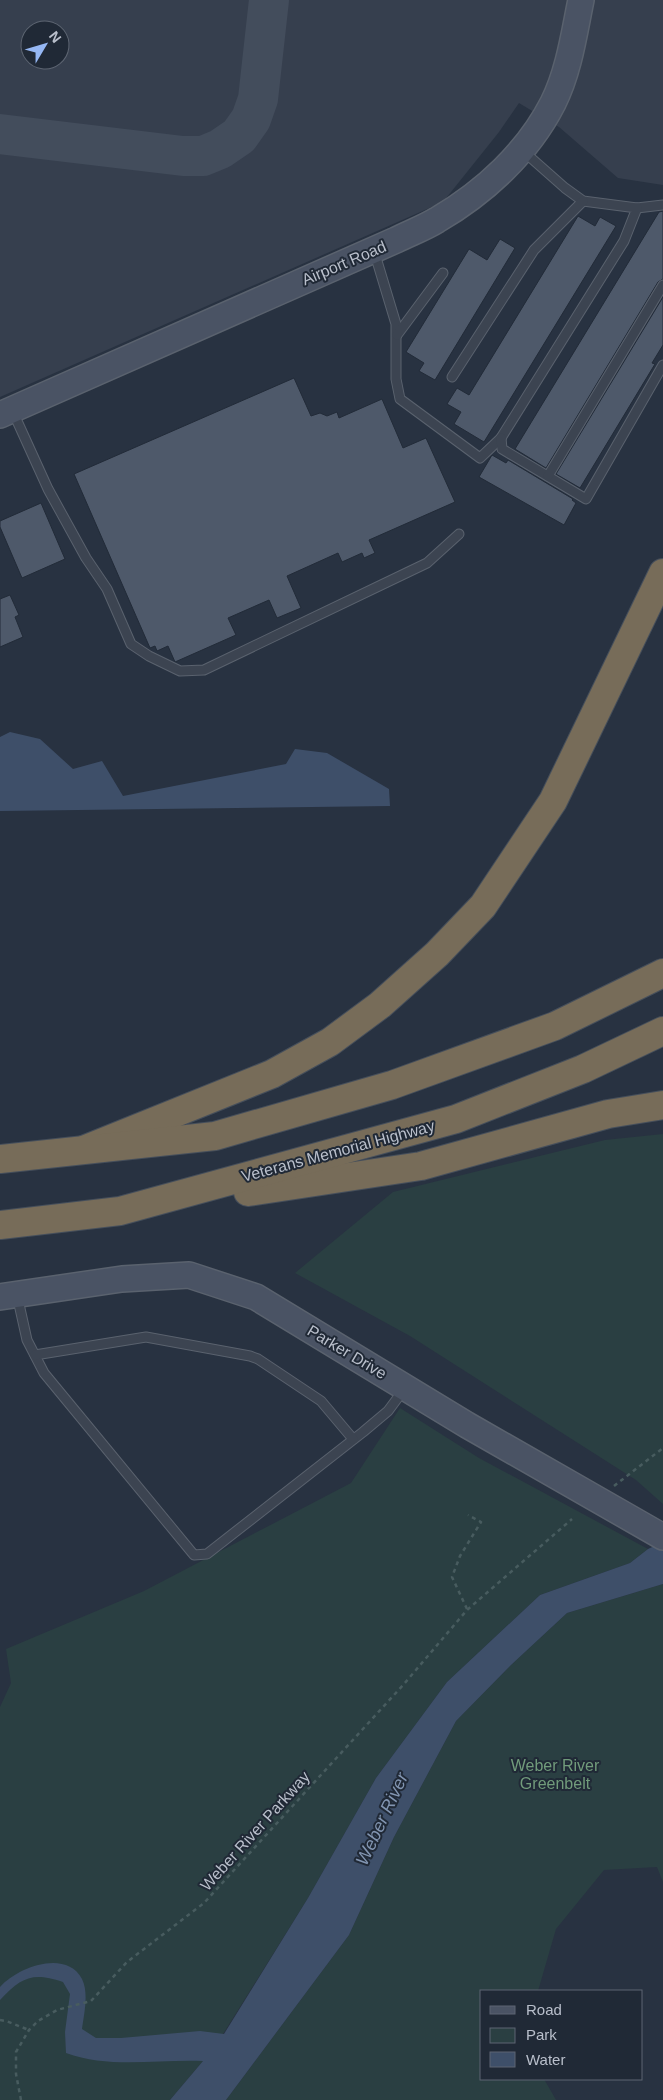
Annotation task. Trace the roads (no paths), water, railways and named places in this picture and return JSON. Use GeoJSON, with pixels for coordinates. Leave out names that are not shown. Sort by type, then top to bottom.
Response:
{"type":"FeatureCollection","features":[{"type":"Feature","properties":{"kind":"highway"},"geometry":{"type":"LineString","coordinates":[[86,1149],[272,1074],[330,1042],[380,1005],[438,954],[483,906],[553,801],[663,573]]}},
{"type":"Feature","properties":{"kind":"highway"},"geometry":{"type":"LineString","coordinates":[[0,1159],[215,1136],[392,1085],[555,1026],[663,974]]}},
{"type":"Feature","properties":{"kind":"highway","name":"Veterans Memorial Highway"},"geometry":{"type":"LineString","coordinates":[[0,1225],[120,1211],[456,1119],[582,1069],[663,1031]]}},
{"type":"Feature","properties":{"kind":"highway"},"geometry":{"type":"LineString","coordinates":[[120,1211],[421,1166],[608,1114],[663,1104]]}},
{"type":"Feature","properties":{"kind":"street","name":"Airport Road"},"geometry":{"type":"LineString","coordinates":[[6,412],[374,250],[437,220],[488,185],[522,150],[553,102],[571,50],[581,0]]}},
{"type":"Feature","properties":{"kind":"street","name":"Parker Drive"},"geometry":{"type":"LineString","coordinates":[[8,1296],[122,1279],[189,1275],[256,1297],[405,1388],[663,1537]]}},
{"type":"Feature","properties":{"kind":"lane"},"geometry":{"type":"LineString","coordinates":[[522,150],[565,188],[583,201],[638,208],[663,205]]}},
{"type":"Feature","properties":{"kind":"lane"},"geometry":{"type":"LineString","coordinates":[[452,377],[534,250],[583,201]]}},
{"type":"Feature","properties":{"kind":"lane"},"geometry":{"type":"LineString","coordinates":[[374,250],[396,324],[396,379],[400,400],[480,458],[501,438],[624,241],[638,208]]}},
{"type":"Feature","properties":{"kind":"lane"},"geometry":{"type":"LineString","coordinates":[[397,335],[443,273]]}},
{"type":"Feature","properties":{"kind":"lane"},"geometry":{"type":"LineString","coordinates":[[548,476],[663,285]]}},
{"type":"Feature","properties":{"kind":"lane"},"geometry":{"type":"LineString","coordinates":[[501,438],[502,449],[586,499],[663,365]]}},
{"type":"Feature","properties":{"kind":"lane"},"geometry":{"type":"LineString","coordinates":[[6,412],[86,558],[107,589],[131,644],[149,656],[180,670],[204,670],[427,563],[459,534]]}},
{"type":"Feature","properties":{"kind":"lane"},"geometry":{"type":"LineString","coordinates":[[8,1296],[44,1373],[194,1555],[206,1554],[353,1439],[388,1411],[405,1388]]}},
{"type":"Feature","properties":{"kind":"lane"},"geometry":{"type":"LineString","coordinates":[[34,1355],[146,1337],[250,1356],[258,1359],[313,1394],[329,1409],[353,1439]]}},
{"type":"Feature","properties":{"kind":"water"},"geometry":{"type":"Polygon","coordinates":[[[10,732],[40,739],[73,769],[102,761],[123,796],[286,764],[295,749],[327,753],[389,789],[390,806],[0,811],[0,737],[10,732]]]}},
{"type":"Feature","properties":{"kind":"water","name":"Weber River"},"geometry":{"type":"Polygon","coordinates":[[[663,1542],[663,1584],[567,1613],[511,1665],[456,1721],[394,1837],[349,1935],[226,2100],[170,2100],[203,2061],[116,2062],[82,2058],[66,2053],[65,2032],[70,1994],[63,1982],[43,1977],[28,1979],[15,1986],[0,2000],[0,1987],[18,1973],[42,1964],[54,1963],[65,1965],[75,1970],[82,1979],[86,1997],[82,2029],[96,2038],[121,2038],[200,2031],[224,2034],[308,1898],[376,1778],[447,1682],[540,1595],[630,1563],[648,1549],[663,1542]]]}},
{"type":"Feature","properties":{"kind":"park label","name":"Weber River Greenbelt"},"geometry":{"type":"Point","coordinates":[555,1774]}}]}
